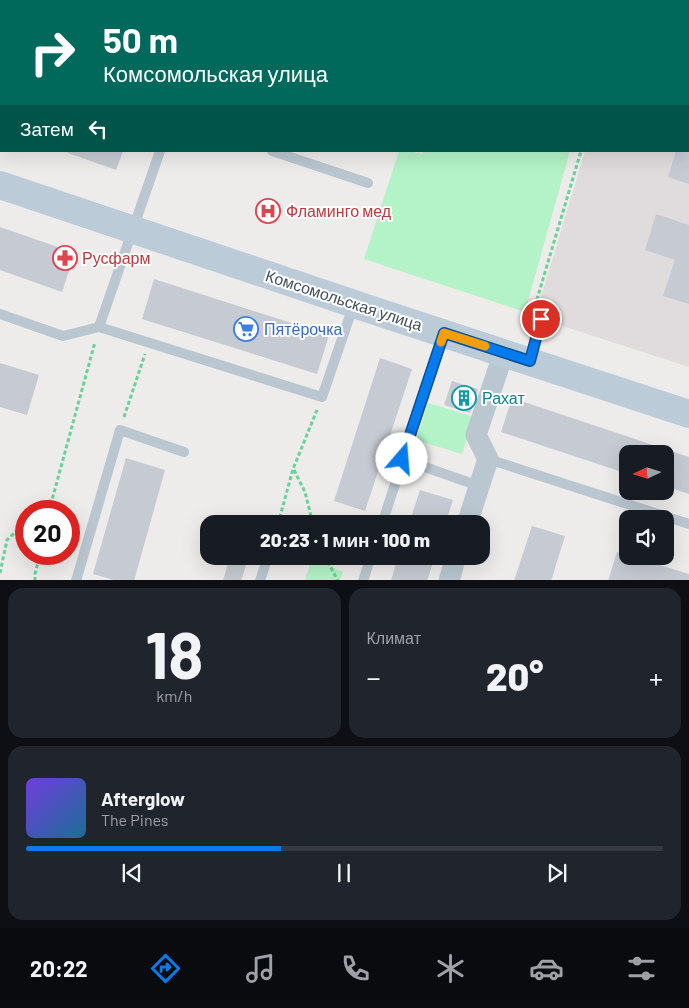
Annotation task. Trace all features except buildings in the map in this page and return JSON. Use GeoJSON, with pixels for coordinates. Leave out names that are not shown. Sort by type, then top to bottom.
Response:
{"type":"FeatureCollection","features":[{"type":"Feature","properties":{"kind":"main road","name":"Комсомольская улица"},"geometry":{"type":"LineString","coordinates":[[0,184],[133,230],[689,414]]}},
{"type":"Feature","properties":{"kind":"street"},"geometry":{"type":"LineString","coordinates":[[470,515],[488,459],[476,435],[504,352]]}},
{"type":"Feature","properties":{"kind":"street"},"geometry":{"type":"LineString","coordinates":[[449,580],[453,565]]}},
{"type":"Feature","properties":{"kind":"lane"},"geometry":{"type":"LineString","coordinates":[[99,327],[160,152]]}},
{"type":"Feature","properties":{"kind":"lane"},"geometry":{"type":"LineString","coordinates":[[275,152],[368,183]]}},
{"type":"Feature","properties":{"kind":"lane"},"geometry":{"type":"LineString","coordinates":[[0,314],[63,336],[99,327],[322,397],[354,303]]}},
{"type":"Feature","properties":{"kind":"lane"},"geometry":{"type":"LineString","coordinates":[[530,361],[537,316]]}},
{"type":"Feature","properties":{"kind":"lane"},"geometry":{"type":"LineString","coordinates":[[385,515],[444,333]]}},
{"type":"Feature","properties":{"kind":"lane"},"geometry":{"type":"LineString","coordinates":[[76,580],[120,430],[184,452]]}},
{"type":"Feature","properties":{"kind":"lane"},"geometry":{"type":"LineString","coordinates":[[402,459],[479,486]]}},
{"type":"Feature","properties":{"kind":"lane"},"geometry":{"type":"LineString","coordinates":[[488,459],[689,524]]}},
{"type":"Feature","properties":{"kind":"lane"},"geometry":{"type":"LineString","coordinates":[[260,580],[265,565]]}},
{"type":"Feature","properties":{"kind":"lane"},"geometry":{"type":"LineString","coordinates":[[363,580],[368,565]]}},
{"type":"Feature","properties":{"kind":"path"},"geometry":{"type":"LineString","coordinates":[[537,316],[581,152]]}},
{"type":"Feature","properties":{"kind":"path"},"geometry":{"type":"LineString","coordinates":[[52,500],[99,327]]}},
{"type":"Feature","properties":{"kind":"path"},"geometry":{"type":"LineString","coordinates":[[120,430],[149,342]]}},
{"type":"Feature","properties":{"kind":"path"},"geometry":{"type":"LineString","coordinates":[[280,515],[293,470],[322,397]]}},
{"type":"Feature","properties":{"kind":"path"},"geometry":{"type":"LineString","coordinates":[[293,470],[305,492],[311,515]]}},
{"type":"Feature","properties":{"kind":"path"},"geometry":{"type":"LineString","coordinates":[[0,574],[7,540],[15,532]]}},
{"type":"Feature","properties":{"kind":"path"},"geometry":{"type":"LineString","coordinates":[[35,580],[37,565]]}},
{"type":"Feature","properties":{"kind":"path"},"geometry":{"type":"LineString","coordinates":[[330,565],[338,580]]}},
{"type":"Feature","properties":{"kind":"shaded area"},"geometry":{"type":"Polygon","coordinates":[[[585,152],[689,152],[689,367],[535,317],[585,152]]]}},
{"type":"Feature","properties":{"kind":"green space"},"geometry":{"type":"Polygon","coordinates":[[[399,152],[422,154],[423,152],[570,152],[525,312],[364,259],[399,152]]]}},
{"type":"Feature","properties":{"kind":"green space"},"geometry":{"type":"Polygon","coordinates":[[[428,403],[474,417],[462,454],[416,440],[428,403]]]}},
{"type":"Feature","properties":{"kind":"green space"},"geometry":{"type":"Polygon","coordinates":[[[310,565],[328,565],[343,572],[340,580],[305,580],[310,565]]]}},
{"type":"Feature","properties":{"kind":"slow traffic"},"geometry":{"type":"LineString","coordinates":[[441,342],[444,333],[485,346]]}},
{"type":"Feature","properties":{"kind":"place","name":"Фламинго мед"},"geometry":{"type":"Point","coordinates":[268,211]}},
{"type":"Feature","properties":{"kind":"place","name":"Русфарм"},"geometry":{"type":"Point","coordinates":[65,258]}},
{"type":"Feature","properties":{"kind":"place","name":"Пятёрочка"},"geometry":{"type":"Point","coordinates":[246,329]}},
{"type":"Feature","properties":{"kind":"place","name":"Рахат"},"geometry":{"type":"Point","coordinates":[464,398]}},
{"type":"Feature","properties":{"kind":"route"},"geometry":{"type":"LineString","coordinates":[[402,459],[444,333],[530,361],[541,319]]}}]}
